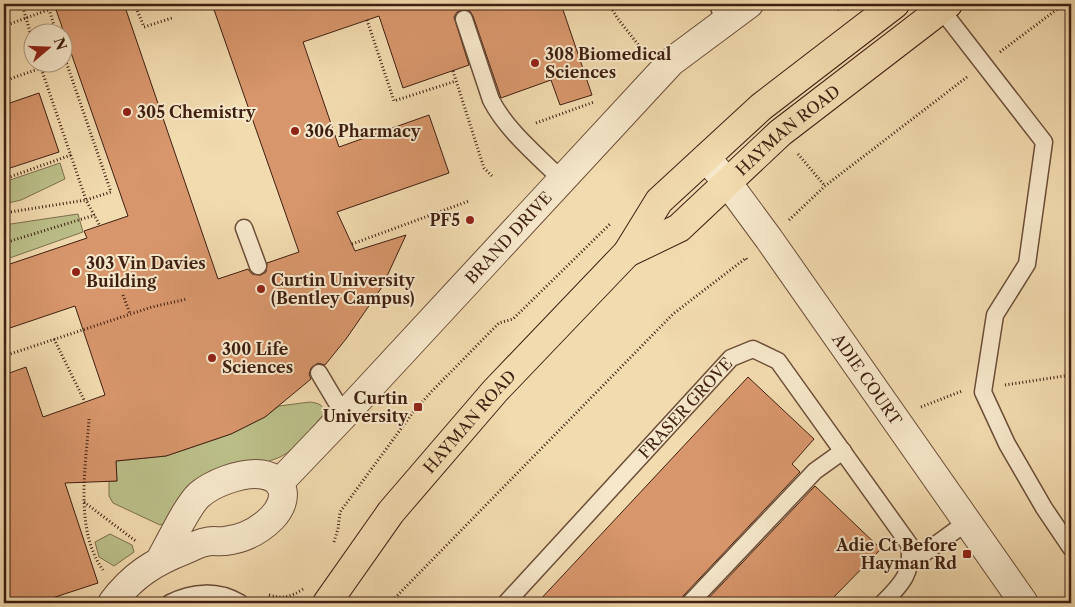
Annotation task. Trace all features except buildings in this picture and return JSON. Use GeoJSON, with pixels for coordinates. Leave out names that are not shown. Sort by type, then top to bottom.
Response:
{"type":"FeatureCollection","features":[{"type":"Feature","properties":{"kind":"main road","name":"HAYMAN ROAD"},"geometry":{"type":"LineString","coordinates":[[327,603],[391,512],[495,391],[626,253],[659,201],[761,107],[895,4]]}},
{"type":"Feature","properties":{"kind":"main road","name":"HAYMAN ROAD"},"geometry":{"type":"LineString","coordinates":[[626,253],[679,228],[780,133],[942,6]]}},
{"type":"Feature","properties":{"kind":"street","name":"BRAND DRIVE"},"geometry":{"type":"LineString","coordinates":[[279,483],[671,62],[721,13],[749,4]]}},
{"type":"Feature","properties":{"kind":"street","name":"ADIE COURT"},"geometry":{"type":"LineString","coordinates":[[706,158],[727,182],[769,239],[1024,603]]}},
{"type":"Feature","properties":{"kind":"street"},"geometry":{"type":"LineString","coordinates":[[160,560],[192,502],[202,493],[228,480],[256,474],[270,476],[279,483],[283,493],[283,502],[277,513],[266,523],[252,533],[238,539],[223,542],[207,541],[196,537],[188,523],[188,511]]}},
{"type":"Feature","properties":{"kind":"street"},"geometry":{"type":"LineString","coordinates":[[112,603],[131,581],[160,560],[207,541]]}},
{"type":"Feature","properties":{"kind":"lane"},"geometry":{"type":"LineString","coordinates":[[942,6],[983,65],[1044,142],[1027,264],[995,315],[983,392],[1007,444],[1044,508],[1071,548]]}},
{"type":"Feature","properties":{"kind":"lane"},"geometry":{"type":"LineString","coordinates":[[464,19],[495,108],[516,133],[562,180]]}},
{"type":"Feature","properties":{"kind":"lane"},"geometry":{"type":"LineString","coordinates":[[244,228],[258,266]]}},
{"type":"Feature","properties":{"kind":"lane","name":"FRASER GROVE"},"geometry":{"type":"LineString","coordinates":[[506,603],[731,358],[753,349],[778,361],[909,544],[911,555]]}},
{"type":"Feature","properties":{"kind":"lane"},"geometry":{"type":"LineString","coordinates":[[319,373],[344,415]]}},
{"type":"Feature","properties":{"kind":"lane"},"geometry":{"type":"LineString","coordinates":[[690,603],[815,471],[842,451]]}},
{"type":"Feature","properties":{"kind":"lane"},"geometry":{"type":"LineString","coordinates":[[883,603],[901,585],[908,570],[911,555],[923,554],[967,522]]}},
{"type":"Feature","properties":{"kind":"lane"},"geometry":{"type":"LineString","coordinates":[[170,603],[202,592],[230,597],[240,603]]}},
{"type":"Feature","properties":{"kind":"path"},"geometry":{"type":"LineString","coordinates":[[22,4],[27,22]]}},
{"type":"Feature","properties":{"kind":"path"},"geometry":{"type":"LineString","coordinates":[[126,9],[137,4],[144,27],[172,18]]}},
{"type":"Feature","properties":{"kind":"path"},"geometry":{"type":"LineString","coordinates":[[609,4],[618,19],[646,55]]}},
{"type":"Feature","properties":{"kind":"path"},"geometry":{"type":"LineString","coordinates":[[769,239],[825,186],[1064,4]]}},
{"type":"Feature","properties":{"kind":"path"},"geometry":{"type":"LineString","coordinates":[[4,26],[56,7]]}},
{"type":"Feature","properties":{"kind":"path"},"geometry":{"type":"LineString","coordinates":[[48,9],[53,22]]}},
{"type":"Feature","properties":{"kind":"path"},"geometry":{"type":"LineString","coordinates":[[367,20],[394,101],[456,81]]}},
{"type":"Feature","properties":{"kind":"path"},"geometry":{"type":"LineString","coordinates":[[452,71],[484,168],[493,177]]}},
{"type":"Feature","properties":{"kind":"path"},"geometry":{"type":"LineString","coordinates":[[4,81],[30,72]]}},
{"type":"Feature","properties":{"kind":"path"},"geometry":{"type":"LineString","coordinates":[[42,72],[86,200],[100,226]]}},
{"type":"Feature","properties":{"kind":"path"},"geometry":{"type":"LineString","coordinates":[[4,213],[86,200],[111,192],[70,72]]}},
{"type":"Feature","properties":{"kind":"path"},"geometry":{"type":"LineString","coordinates":[[516,133],[526,126],[597,102]]}},
{"type":"Feature","properties":{"kind":"path"},"geometry":{"type":"LineString","coordinates":[[796,151],[825,186]]}},
{"type":"Feature","properties":{"kind":"path"},"geometry":{"type":"LineString","coordinates":[[4,179],[71,155]]}},
{"type":"Feature","properties":{"kind":"path"},"geometry":{"type":"LineString","coordinates":[[352,244],[469,201]]}},
{"type":"Feature","properties":{"kind":"path"},"geometry":{"type":"LineString","coordinates":[[4,243],[94,215]]}},
{"type":"Feature","properties":{"kind":"path"},"geometry":{"type":"LineString","coordinates":[[390,603],[673,314],[746,258]]}},
{"type":"Feature","properties":{"kind":"path"},"geometry":{"type":"LineString","coordinates":[[123,294],[130,314]]}},
{"type":"Feature","properties":{"kind":"path"},"geometry":{"type":"LineString","coordinates":[[4,356],[152,307],[187,299]]}},
{"type":"Feature","properties":{"kind":"path"},"geometry":{"type":"LineString","coordinates":[[54,340],[85,402]]}},
{"type":"Feature","properties":{"kind":"path"},"geometry":{"type":"LineString","coordinates":[[89,419],[84,502],[90,544],[96,561],[108,576]]}},
{"type":"Feature","properties":{"kind":"path"},"geometry":{"type":"LineString","coordinates":[[84,502],[160,560]]}},
{"type":"Feature","properties":{"kind":"green space"},"geometry":{"type":"Polygon","coordinates":[[[60,163],[65,179],[21,200],[4,204],[4,182],[60,163]]]}},
{"type":"Feature","properties":{"kind":"green space"},"geometry":{"type":"Polygon","coordinates":[[[78,214],[83,232],[4,260],[4,225],[78,214]]]}},
{"type":"Feature","properties":{"kind":"green space"},"geometry":{"type":"Polygon","coordinates":[[[310,402],[322,407],[323,415],[293,448],[272,460],[194,482],[187,487],[177,503],[170,521],[160,525],[113,503],[109,496],[109,481],[117,481],[116,461],[166,456],[231,434],[265,417],[279,406],[310,402]]]}},
{"type":"Feature","properties":{"kind":"green space"},"geometry":{"type":"Polygon","coordinates":[[[110,534],[132,545],[134,552],[114,566],[99,557],[95,542],[110,534]]]}},
{"type":"Feature","properties":{"kind":"place","name":"308 Biomedical Sciences"},"geometry":{"type":"Point","coordinates":[535,63]}},
{"type":"Feature","properties":{"kind":"place","name":"305 Chemistry"},"geometry":{"type":"Point","coordinates":[127,112]}},
{"type":"Feature","properties":{"kind":"place","name":"306 Pharmacy"},"geometry":{"type":"Point","coordinates":[295,131]}},
{"type":"Feature","properties":{"kind":"place","name":"PF5"},"geometry":{"type":"Point","coordinates":[470,220]}},
{"type":"Feature","properties":{"kind":"place","name":"303 Vin Davies Building"},"geometry":{"type":"Point","coordinates":[76,272]}},
{"type":"Feature","properties":{"kind":"place","name":"Curtin University (Bentley Campus)"},"geometry":{"type":"Point","coordinates":[261,289]}},
{"type":"Feature","properties":{"kind":"place","name":"300 Life Sciences"},"geometry":{"type":"Point","coordinates":[212,358]}},
{"type":"Feature","properties":{"kind":"place","name":"Curtin University"},"geometry":{"type":"Point","coordinates":[418,407]}},
{"type":"Feature","properties":{"kind":"place","name":"Adie Ct Before Hayman Rd"},"geometry":{"type":"Point","coordinates":[967,554]}}]}
